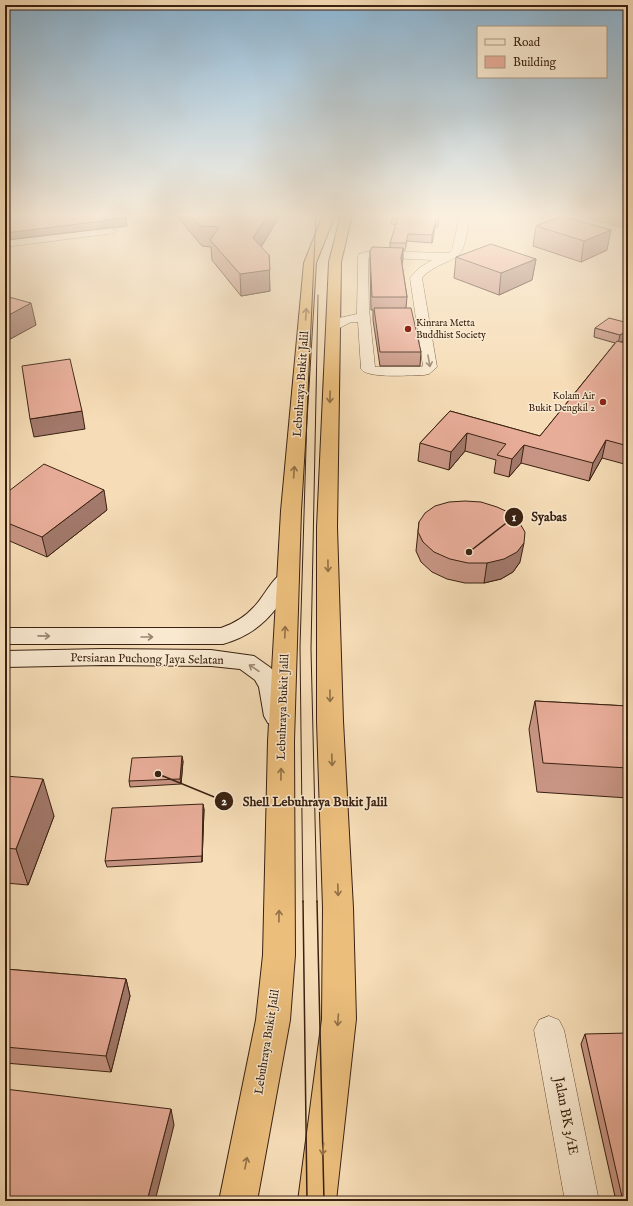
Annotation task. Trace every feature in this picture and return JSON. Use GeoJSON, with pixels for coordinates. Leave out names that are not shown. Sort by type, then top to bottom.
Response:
{"type":"FeatureCollection","features":[{"type":"Feature","properties":{"kind":"highway","name":"Lebuhraya Bukit Jalil"},"geometry":{"type":"LineString","coordinates":[[238,1201],[273,1020],[279,955],[281,741],[287,578],[309,271]]}},
{"type":"Feature","properties":{"kind":"highway"},"geometry":{"type":"LineString","coordinates":[[317,1201],[339,1019],[338,908],[330,721],[327,527],[335,271]]}},
{"type":"Feature","properties":{"kind":"main road","name":"Persiaran Puchong Jaya Selatan"},"geometry":{"type":"LineString","coordinates":[[5,659],[106,647],[223,636],[240,630],[258,618],[287,578]]}},
{"type":"Feature","properties":{"kind":"main road","name":"Persiaran Puchong Jaya Selatan"},"geometry":{"type":"LineString","coordinates":[[5,636],[246,662],[263,674],[271,687],[281,741]]}},
{"type":"Feature","properties":{"kind":"street"},"geometry":{"type":"LineString","coordinates":[[363,271],[363,314],[368,369],[374,371],[424,371],[430,368],[416,278],[421,271]]}},
{"type":"Feature","properties":{"kind":"street"},"geometry":{"type":"LineString","coordinates":[[333,302],[344,309],[363,314],[378,315]]}},
{"type":"Feature","properties":{"kind":"street"},"geometry":{"type":"LineString","coordinates":[[332,328],[344,319],[358,318],[363,314]]}},
{"type":"Feature","properties":{"kind":"street"},"geometry":{"type":"LineString","coordinates":[[407,315],[421,315]]}},
{"type":"Feature","properties":{"kind":"street","name":"Jalan BK 3/1E"},"geometry":{"type":"LineString","coordinates":[[549,1030],[582,1201]]}},
{"type":"Feature","properties":{"kind":"building"},"geometry":{"type":"Polygon","coordinates":[[[238,271],[260,271],[240,274],[238,271]]]}},
{"type":"Feature","properties":{"kind":"building"},"geometry":{"type":"Polygon","coordinates":[[[371,271],[403,271],[407,297],[372,297],[371,271]]]}},
{"type":"Feature","properties":{"kind":"building"},"geometry":{"type":"Polygon","coordinates":[[[5,296],[31,303],[5,317],[5,296]]]}},
{"type":"Feature","properties":{"kind":"building"},"geometry":{"type":"Polygon","coordinates":[[[374,308],[411,308],[421,352],[380,352],[374,308]]]}},
{"type":"Feature","properties":{"kind":"building"},"geometry":{"type":"Polygon","coordinates":[[[609,318],[628,323],[628,330],[620,335],[595,328],[609,318]]]}},
{"type":"Feature","properties":{"kind":"building"},"geometry":{"type":"Polygon","coordinates":[[[617,341],[628,344],[628,446],[606,440],[593,463],[524,445],[512,459],[497,455],[506,444],[467,433],[451,452],[420,443],[450,411],[540,436],[617,341]]]}},
{"type":"Feature","properties":{"kind":"building"},"geometry":{"type":"Polygon","coordinates":[[[70,359],[82,411],[30,419],[22,366],[70,359]]]}},
{"type":"Feature","properties":{"kind":"building"},"geometry":{"type":"Polygon","coordinates":[[[44,464],[104,490],[42,537],[5,522],[5,494],[44,464]]]}},
{"type":"Feature","properties":{"kind":"building"},"geometry":{"type":"Polygon","coordinates":[[[449,502],[481,502],[510,513],[519,522],[525,532],[524,543],[517,552],[504,559],[487,563],[468,563],[450,559],[434,552],[423,542],[418,532],[419,522],[425,513],[435,506],[449,502]]]}},
{"type":"Feature","properties":{"kind":"building"},"geometry":{"type":"Polygon","coordinates":[[[535,701],[628,706],[628,768],[543,763],[535,701]]]}},
{"type":"Feature","properties":{"kind":"building"},"geometry":{"type":"Polygon","coordinates":[[[182,756],[180,779],[129,781],[132,758],[182,756]]]}},
{"type":"Feature","properties":{"kind":"building"},"geometry":{"type":"Polygon","coordinates":[[[5,776],[43,779],[16,849],[5,848],[5,776]]]}},
{"type":"Feature","properties":{"kind":"building"},"geometry":{"type":"Polygon","coordinates":[[[203,804],[202,856],[105,861],[112,808],[203,804]]]}},
{"type":"Feature","properties":{"kind":"building"},"geometry":{"type":"Polygon","coordinates":[[[5,969],[126,979],[106,1056],[5,1047],[5,969]]]}},
{"type":"Feature","properties":{"kind":"building"},"geometry":{"type":"Polygon","coordinates":[[[628,1033],[628,1201],[623,1201],[585,1034],[628,1033]]]}},
{"type":"Feature","properties":{"kind":"building"},"geometry":{"type":"Polygon","coordinates":[[[5,1089],[171,1109],[147,1201],[5,1201],[5,1089]]]}},
{"type":"Feature","properties":{"kind":"tram line"},"geometry":{"type":"LineString","coordinates":[[303,902],[300,647],[307,415],[313,271]]}},
{"type":"Feature","properties":{"kind":"tram line"},"geometry":{"type":"LineString","coordinates":[[317,902],[311,649],[318,295]]}},
{"type":"Feature","properties":{"kind":"tram line"},"geometry":{"type":"LineString","coordinates":[[303,901],[307,1201]]}},
{"type":"Feature","properties":{"kind":"tram line"},"geometry":{"type":"LineString","coordinates":[[317,901],[324,1201]]}},
{"type":"Feature","properties":{"kind":"place","name":"Kinrara Metta Buddhist Society"},"geometry":{"type":"Point","coordinates":[408,329]}},
{"type":"Feature","properties":{"kind":"place","name":"Kolam Air Bukit Dengkil 2"},"geometry":{"type":"Point","coordinates":[603,402]}},
{"type":"Feature","properties":{"kind":"place","name":"Syabas"},"geometry":{"type":"Point","coordinates":[469,552]}},
{"type":"Feature","properties":{"kind":"place","name":"Shell Lebuhraya Bukit Jalil"},"geometry":{"type":"Point","coordinates":[158,774]}}]}
